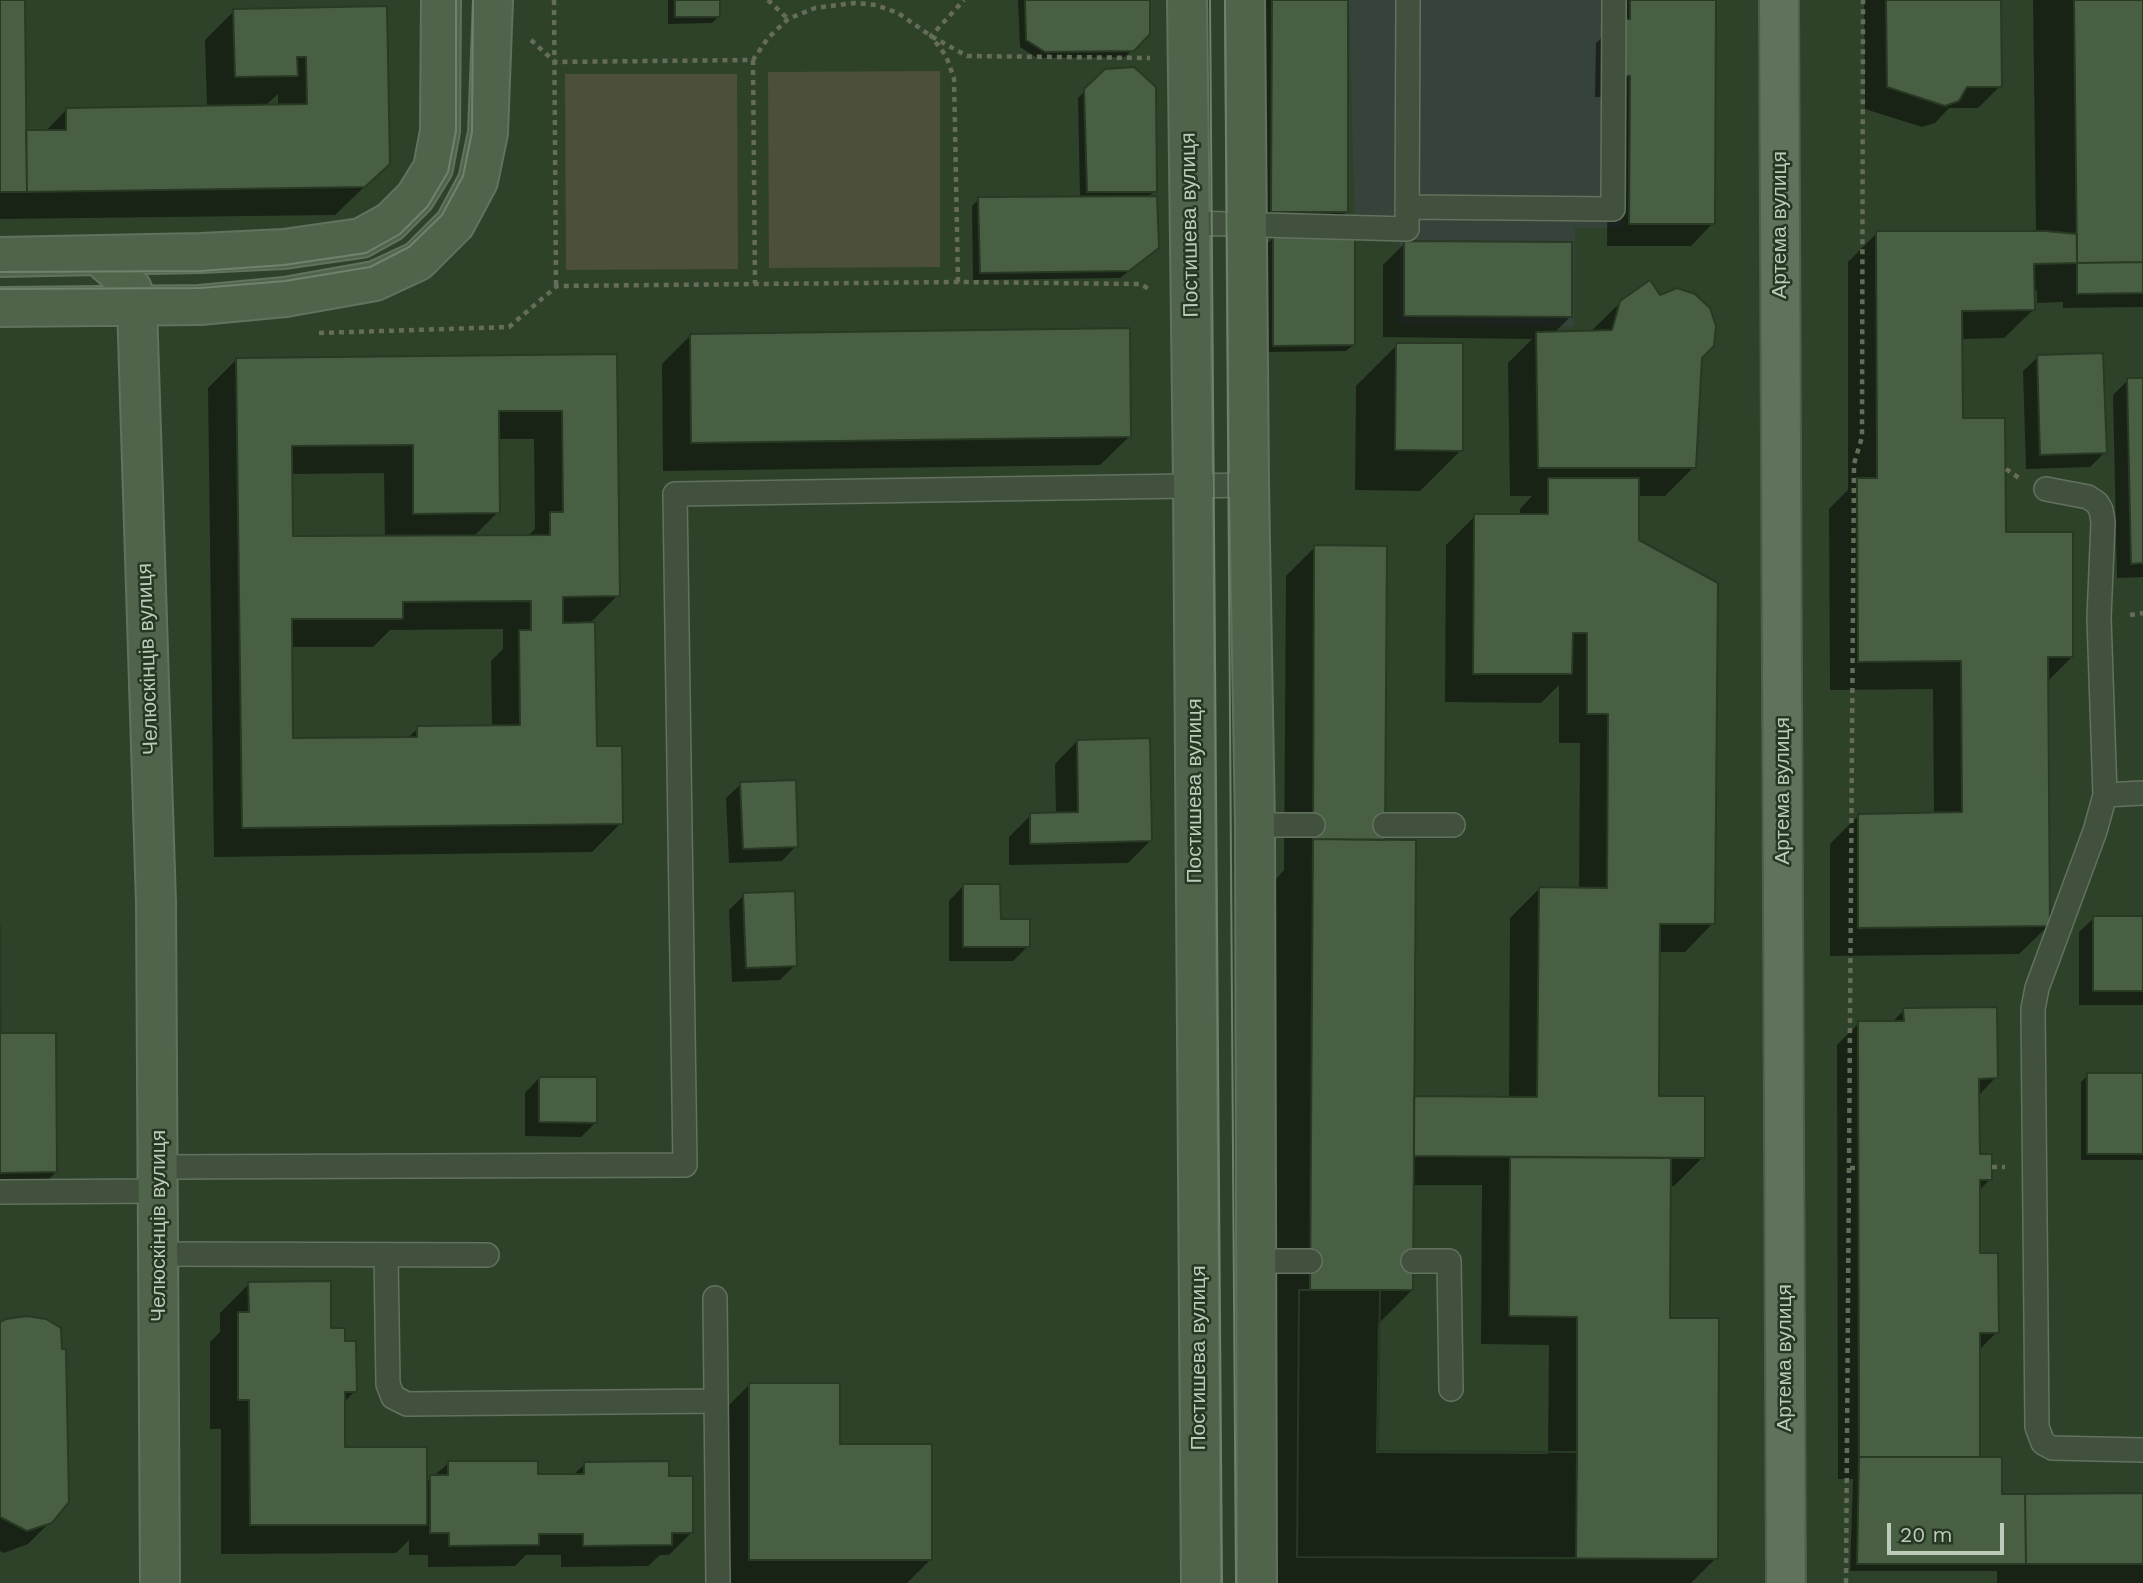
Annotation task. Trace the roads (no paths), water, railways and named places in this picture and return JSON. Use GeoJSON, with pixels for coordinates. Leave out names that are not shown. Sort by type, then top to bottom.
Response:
{"type":"FeatureCollection","features":[{"type":"Feature","properties":{"kind":"main road","name":"Артема вулиця"},"geometry":{"type":"LineString","coordinates":[[1779,0],[1786,1583]]}},
{"type":"Feature","properties":{"kind":"street"},"geometry":{"type":"LineString","coordinates":[[0,257],[284,249],[361,238],[390,222],[415,197],[433,168],[440,131],[441,0]]}},
{"type":"Feature","properties":{"kind":"street","name":"Постишева вулиця"},"geometry":{"type":"LineString","coordinates":[[1187,0],[1194,484],[1201,1583]]}},
{"type":"Feature","properties":{"kind":"street"},"geometry":{"type":"LineString","coordinates":[[1245,0],[1255,825],[1257,1583]]}},
{"type":"Feature","properties":{"kind":"street"},"geometry":{"type":"LineString","coordinates":[[0,307],[200,305],[285,297],[375,281],[418,261],[455,224],[478,181],[488,133],[493,1]]}},
{"type":"Feature","properties":{"kind":"street"},"geometry":{"type":"LineString","coordinates":[[99,256],[117,271],[132,289],[137,306]]}},
{"type":"Feature","properties":{"kind":"street","name":"Челюскінців вулиця"},"geometry":{"type":"LineString","coordinates":[[137,306],[156,903],[160,1583]]}},
{"type":"Feature","properties":{"kind":"lane"},"geometry":{"type":"LineString","coordinates":[[1191,223],[1407,229],[1408,0]]}},
{"type":"Feature","properties":{"kind":"lane"},"geometry":{"type":"LineString","coordinates":[[1408,207],[1613,209],[1614,0]]}},
{"type":"Feature","properties":{"kind":"lane"},"geometry":{"type":"LineString","coordinates":[[0,1192],[158,1179],[685,1165],[675,494],[1249,485]]}},
{"type":"Feature","properties":{"kind":"lane"},"geometry":{"type":"LineString","coordinates":[[2046,489],[2088,498],[2097,503],[2101,510],[2103,522],[2099,618],[2105,795],[2095,831],[2034,1000],[2037,1427],[2043,1443],[2052,1448],[2143,1450]]}},
{"type":"Feature","properties":{"kind":"lane"},"geometry":{"type":"LineString","coordinates":[[2105,795],[2143,793]]}},
{"type":"Feature","properties":{"kind":"lane"},"geometry":{"type":"LineString","coordinates":[[1255,825],[1313,825]]}},
{"type":"Feature","properties":{"kind":"lane"},"geometry":{"type":"LineString","coordinates":[[1385,825],[1453,825]]}},
{"type":"Feature","properties":{"kind":"lane"},"geometry":{"type":"LineString","coordinates":[[159,1254],[487,1255]]}},
{"type":"Feature","properties":{"kind":"lane"},"geometry":{"type":"LineString","coordinates":[[386,1255],[388,1384],[393,1396],[407,1404],[715,1401]]}},
{"type":"Feature","properties":{"kind":"lane"},"geometry":{"type":"LineString","coordinates":[[1257,1261],[1310,1261]]}},
{"type":"Feature","properties":{"kind":"lane"},"geometry":{"type":"LineString","coordinates":[[1413,1261],[1449,1261],[1451,1389]]}},
{"type":"Feature","properties":{"kind":"lane"},"geometry":{"type":"LineString","coordinates":[[715,1298],[718,1583]]}},
{"type":"Feature","properties":{"kind":"tram line"},"geometry":{"type":"LineString","coordinates":[[0,272],[200,271],[284,265],[366,253],[400,234],[428,206],[448,172],[456,131],[456,0]]}},
{"type":"Feature","properties":{"kind":"tram line"},"geometry":{"type":"LineString","coordinates":[[0,289],[200,288],[285,281],[370,267],[409,247],[442,215],[463,176],[472,132],[473,0]]}},
{"type":"Feature","properties":{"kind":"tram line"},"geometry":{"type":"LineString","coordinates":[[1210,0],[1222,1583]]}},
{"type":"Feature","properties":{"kind":"tram line"},"geometry":{"type":"LineString","coordinates":[[1225,0],[1236,1583]]}}]}
